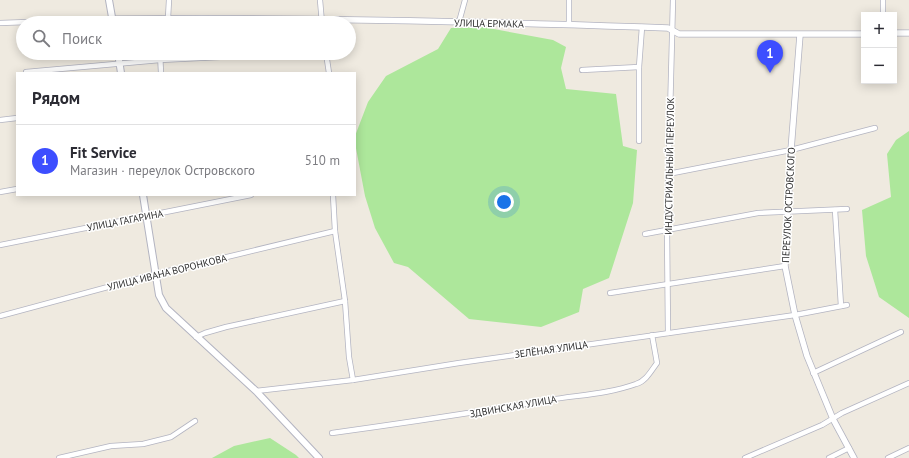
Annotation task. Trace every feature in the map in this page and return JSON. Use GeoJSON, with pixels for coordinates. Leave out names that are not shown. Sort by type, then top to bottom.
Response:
{"type":"FeatureCollection","features":[{"type":"Feature","properties":{"kind":"main road"},"geometry":{"type":"LineString","coordinates":[[109,0],[112,16]]}},
{"type":"Feature","properties":{"kind":"main road"},"geometry":{"type":"LineString","coordinates":[[119,60],[121,72]]}},
{"type":"Feature","properties":{"kind":"main road"},"geometry":{"type":"LineString","coordinates":[[142,196],[159,296],[166,308],[256,391],[319,458]]}},
{"type":"Feature","properties":{"kind":"street"},"geometry":{"type":"LineString","coordinates":[[168,16],[169,0]]}},
{"type":"Feature","properties":{"kind":"street"},"geometry":{"type":"LineString","coordinates":[[320,0],[322,16]]}},
{"type":"Feature","properties":{"kind":"street"},"geometry":{"type":"LineString","coordinates":[[459,22],[464,0]]}},
{"type":"Feature","properties":{"kind":"street"},"geometry":{"type":"LineString","coordinates":[[569,0],[569,24]]}},
{"type":"Feature","properties":{"kind":"street","name":"ИНДУСТРИАЛЬНЫЙ ПЕРЕУЛОК"},"geometry":{"type":"LineString","coordinates":[[668,333],[667,230],[672,0]]}},
{"type":"Feature","properties":{"kind":"street"},"geometry":{"type":"LineString","coordinates":[[882,0],[883,12]]}},
{"type":"Feature","properties":{"kind":"street","name":"УЛИЦА ЕРМАКА"},"geometry":{"type":"LineString","coordinates":[[356,21],[569,24],[668,28],[672,32],[679,34],[861,34]]}},
{"type":"Feature","properties":{"kind":"street"},"geometry":{"type":"LineString","coordinates":[[0,23],[16,23]]}},
{"type":"Feature","properties":{"kind":"street"},"geometry":{"type":"LineString","coordinates":[[639,141],[638,67],[642,27]]}},
{"type":"Feature","properties":{"kind":"street"},"geometry":{"type":"LineString","coordinates":[[897,33],[909,33]]}},
{"type":"Feature","properties":{"kind":"street","name":"ПЕРЕУЛОК ОСТРОВСКОГО"},"geometry":{"type":"LineString","coordinates":[[800,35],[787,211],[785,266],[795,315],[806,356],[833,419],[854,458]]}},
{"type":"Feature","properties":{"kind":"street"},"geometry":{"type":"LineString","coordinates":[[26,72],[160,60],[161,72]]}},
{"type":"Feature","properties":{"kind":"street"},"geometry":{"type":"LineString","coordinates":[[327,60],[328,72]]}},
{"type":"Feature","properties":{"kind":"street"},"geometry":{"type":"LineString","coordinates":[[582,70],[638,67]]}},
{"type":"Feature","properties":{"kind":"street"},"geometry":{"type":"LineString","coordinates":[[0,120],[16,118]]}},
{"type":"Feature","properties":{"kind":"street"},"geometry":{"type":"LineString","coordinates":[[668,174],[791,150],[875,128]]}},
{"type":"Feature","properties":{"kind":"street"},"geometry":{"type":"LineString","coordinates":[[0,192],[16,189]]}},
{"type":"Feature","properties":{"kind":"street","name":"УЛИЦА ГАГАРИНА"},"geometry":{"type":"LineString","coordinates":[[0,245],[246,196]]}},
{"type":"Feature","properties":{"kind":"street"},"geometry":{"type":"LineString","coordinates":[[333,196],[335,231],[345,301],[349,357],[353,380]]}},
{"type":"Feature","properties":{"kind":"street"},"geometry":{"type":"LineString","coordinates":[[645,234],[758,213],[847,209]]}},
{"type":"Feature","properties":{"kind":"street","name":"ЗЕЛЁНАЯ УЛИЦА"},"geometry":{"type":"LineString","coordinates":[[256,391],[353,380],[460,363],[795,315],[844,305],[835,210]]}},
{"type":"Feature","properties":{"kind":"street","name":"УЛИЦА ИВАНА ВОРОНКОВА"},"geometry":{"type":"LineString","coordinates":[[0,316],[156,274],[335,231]]}},
{"type":"Feature","properties":{"kind":"street"},"geometry":{"type":"LineString","coordinates":[[610,293],[785,266]]}},
{"type":"Feature","properties":{"kind":"street"},"geometry":{"type":"LineString","coordinates":[[196,337],[205,332],[345,301]]}},
{"type":"Feature","properties":{"kind":"street"},"geometry":{"type":"LineString","coordinates":[[813,373],[901,332]]}},
{"type":"Feature","properties":{"kind":"street","name":"ЗДВИНСКАЯ УЛИЦА"},"geometry":{"type":"LineString","coordinates":[[332,432],[466,414],[604,392],[637,384],[644,381],[657,363],[652,335]]}},
{"type":"Feature","properties":{"kind":"street"},"geometry":{"type":"LineString","coordinates":[[745,458],[909,383]]}},
{"type":"Feature","properties":{"kind":"street"},"geometry":{"type":"LineString","coordinates":[[59,458],[112,446],[143,444],[171,437],[195,421]]}},
{"type":"Feature","properties":{"kind":"street"},"geometry":{"type":"LineString","coordinates":[[829,458],[848,448]]}},
{"type":"Feature","properties":{"kind":"street"},"geometry":{"type":"LineString","coordinates":[[888,458],[909,448]]}},
{"type":"Feature","properties":{"kind":"green space"},"geometry":{"type":"Polygon","coordinates":[[[483,27],[553,40],[566,47],[561,68],[566,89],[616,94],[623,146],[637,150],[633,203],[609,278],[583,289],[579,312],[541,327],[469,319],[408,267],[394,263],[375,228],[365,196],[356,148],[356,133],[368,102],[386,76],[438,49],[451,28],[483,27]]]}},
{"type":"Feature","properties":{"kind":"green space"},"geometry":{"type":"Polygon","coordinates":[[[909,131],[909,318],[879,297],[866,256],[862,210],[891,197],[887,154],[896,140],[909,131]]]}},
{"type":"Feature","properties":{"kind":"green space"},"geometry":{"type":"Polygon","coordinates":[[[270,438],[299,458],[212,458],[234,446],[270,438]]]}},
{"type":"Feature","properties":{"kind":"place","name":"Fit Service"},"geometry":{"type":"Point","coordinates":[770,73]}}]}
